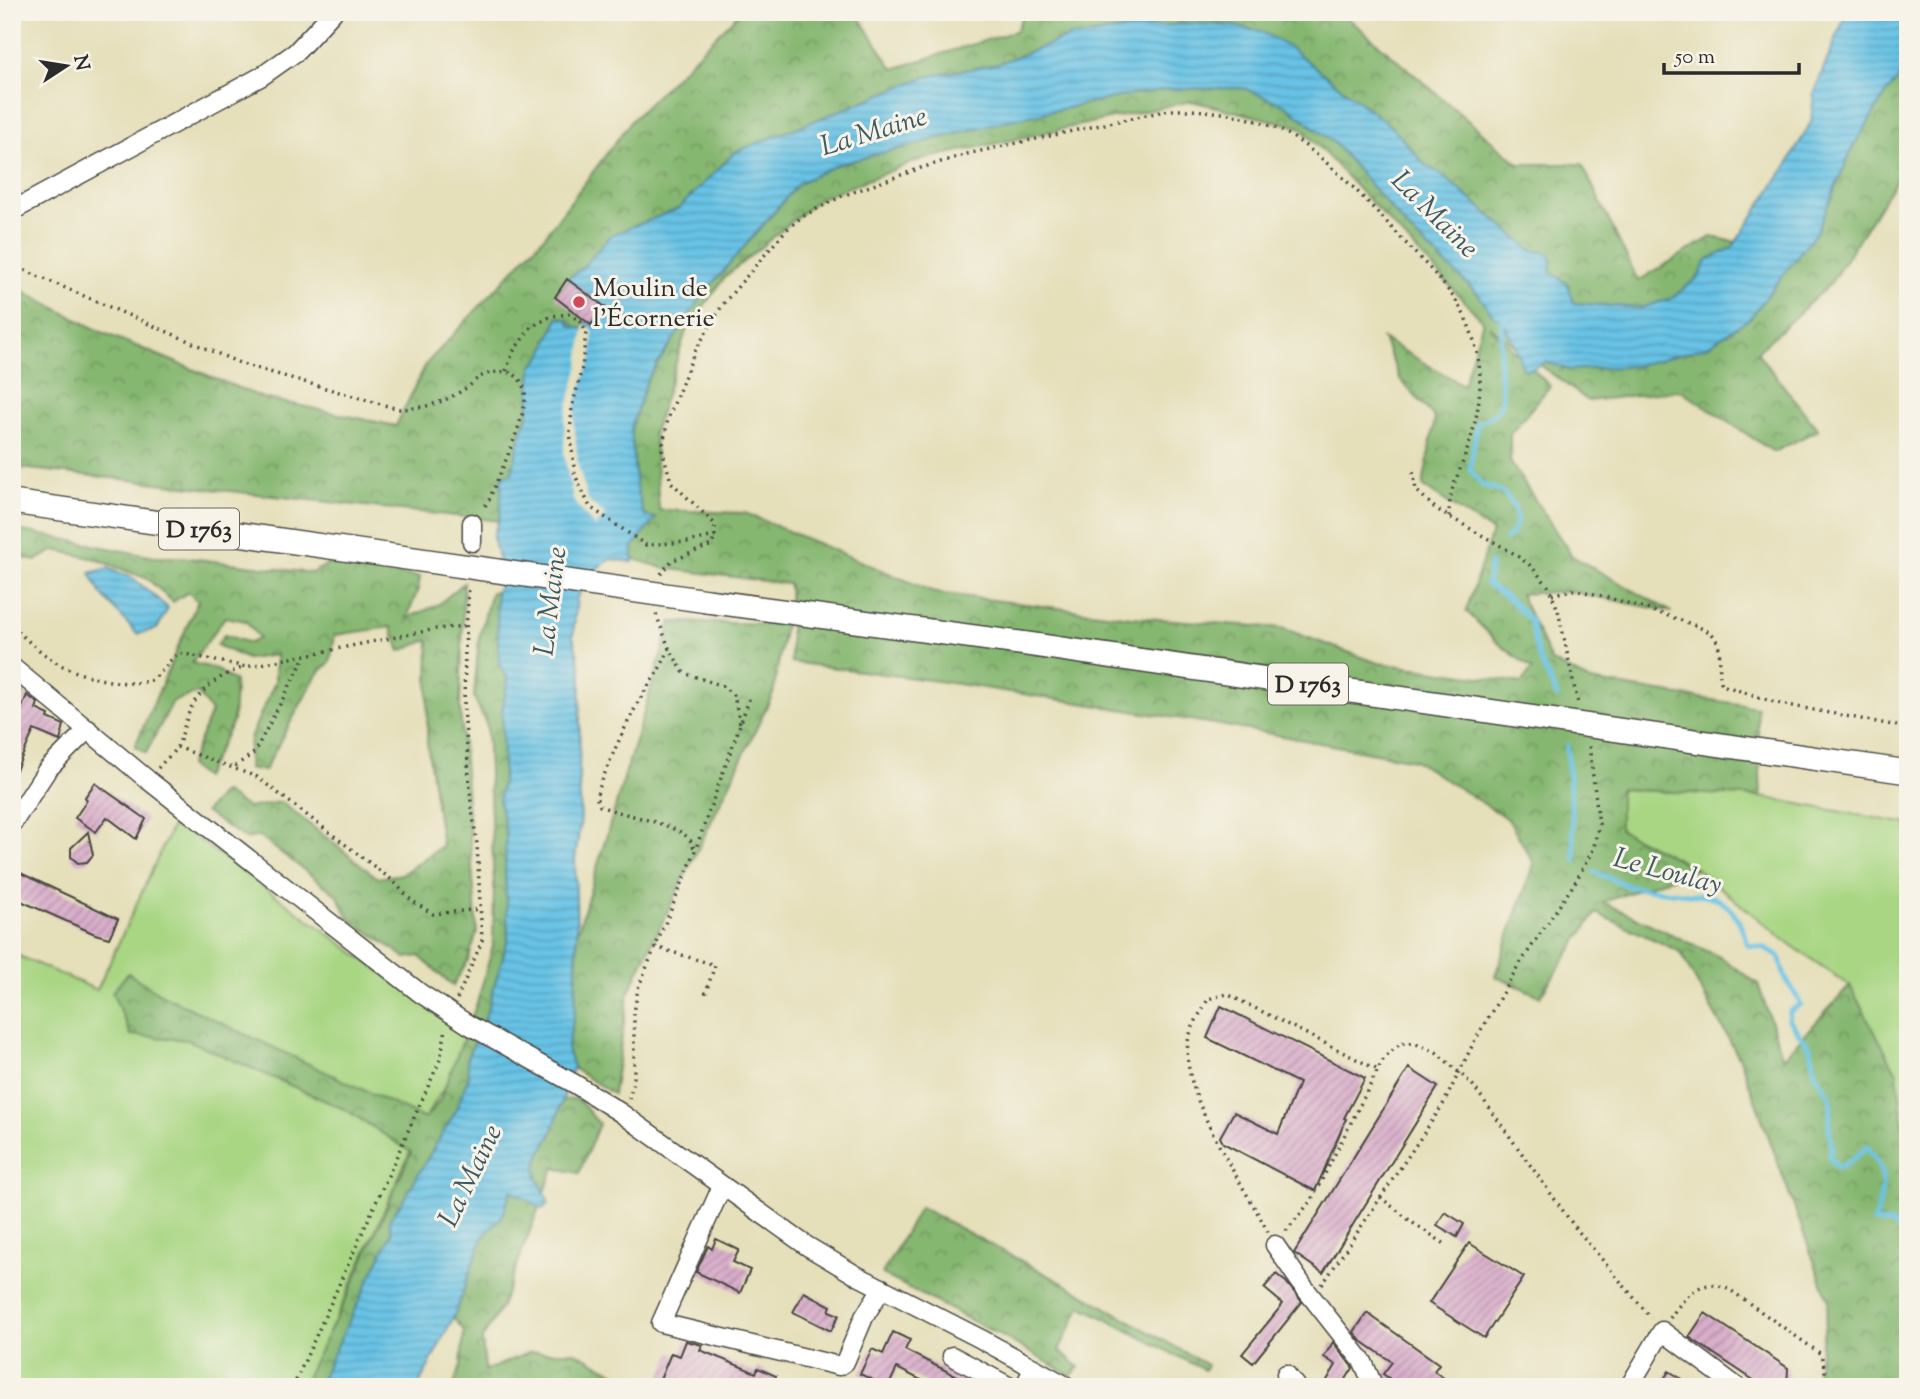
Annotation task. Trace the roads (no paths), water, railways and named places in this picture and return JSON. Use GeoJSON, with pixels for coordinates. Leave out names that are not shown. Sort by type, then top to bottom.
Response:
{"type":"FeatureCollection","features":[{"type":"Feature","properties":{"kind":"main road","name":"D 1763"},"geometry":{"type":"LineString","coordinates":[[12,502],[1908,772]]}},
{"type":"Feature","properties":{"kind":"street"},"geometry":{"type":"LineString","coordinates":[[12,211],[262,76],[296,52],[333,12]]}},
{"type":"Feature","properties":{"kind":"street"},"geometry":{"type":"LineString","coordinates":[[472,523],[472,542]]}},
{"type":"Feature","properties":{"kind":"street"},"geometry":{"type":"LineString","coordinates":[[12,667],[148,780],[420,993],[469,1025],[621,1113],[807,1246],[1068,1387]]}},
{"type":"Feature","properties":{"kind":"street"},"geometry":{"type":"LineString","coordinates":[[12,824],[47,770],[88,729]]}},
{"type":"Feature","properties":{"kind":"street"},"geometry":{"type":"LineString","coordinates":[[722,1186],[661,1323],[839,1366],[845,1362],[864,1317],[882,1288]]}},
{"type":"Feature","properties":{"kind":"street"},"geometry":{"type":"LineString","coordinates":[[1275,1245],[1363,1362],[1374,1387]]}},
{"type":"Feature","properties":{"kind":"street"},"geometry":{"type":"LineString","coordinates":[[1629,1387],[1662,1331],[1737,1387]]}},
{"type":"Feature","properties":{"kind":"street"},"geometry":{"type":"LineString","coordinates":[[952,1356],[1010,1387]]}},
{"type":"Feature","properties":{"kind":"street"},"geometry":{"type":"LineString","coordinates":[[1024,1387],[1034,1368]]}},
{"type":"Feature","properties":{"kind":"water","name":"La Maine"},"geometry":{"type":"Polygon","coordinates":[[[1847,12],[1908,12],[1901,46],[1908,66],[1884,97],[1852,149],[1817,231],[1750,318],[1706,347],[1636,366],[1569,370],[1546,362],[1532,369],[1523,369],[1515,345],[1502,321],[1492,314],[1478,294],[1412,233],[1334,143],[1285,105],[1243,88],[1169,89],[1001,122],[836,165],[799,183],[702,296],[647,380],[631,428],[636,485],[644,516],[656,518],[633,547],[633,562],[611,559],[592,572],[577,597],[573,637],[581,669],[581,818],[575,859],[575,1011],[567,1048],[573,1068],[552,1133],[536,1167],[537,1178],[547,1196],[548,1204],[542,1209],[511,1190],[503,1215],[483,1237],[455,1314],[418,1387],[317,1387],[392,1233],[389,1220],[454,1114],[469,1076],[467,1058],[484,1022],[508,939],[506,834],[499,800],[503,773],[502,710],[508,679],[499,664],[496,593],[503,578],[493,537],[500,516],[502,477],[512,473],[521,433],[528,416],[532,367],[542,356],[558,317],[568,319],[570,325],[583,329],[586,321],[591,325],[604,307],[567,279],[583,267],[611,235],[678,209],[735,152],[925,77],[997,64],[1071,36],[1190,23],[1234,26],[1260,31],[1292,49],[1393,128],[1424,164],[1442,175],[1531,250],[1548,253],[1552,259],[1550,272],[1568,284],[1574,303],[1641,308],[1672,298],[1699,276],[1707,260],[1732,248],[1789,162],[1811,122],[1814,92],[1847,12]]]}},
{"type":"Feature","properties":{"kind":"water"},"geometry":{"type":"Polygon","coordinates":[[[108,568],[133,578],[168,608],[157,629],[137,634],[101,594],[90,573],[108,568]]]}},
{"type":"Feature","properties":{"kind":"waterway","name":"Le Loulay"},"geometry":{"type":"LineString","coordinates":[[1506,317],[1502,321],[1500,352],[1502,402],[1495,413],[1477,423],[1470,470],[1483,486],[1501,492],[1513,506],[1516,523],[1506,539]]}},
{"type":"Feature","properties":{"kind":"waterway","name":"Le Loulay"},"geometry":{"type":"LineString","coordinates":[[1491,563],[1487,584],[1509,599],[1530,620],[1538,656],[1557,696]]}},
{"type":"Feature","properties":{"kind":"waterway","name":"Le Loulay"},"geometry":{"type":"LineString","coordinates":[[1567,746],[1575,860]]}},
{"type":"Feature","properties":{"kind":"waterway","name":"Le Loulay"},"geometry":{"type":"LineString","coordinates":[[1595,872],[1631,887],[1713,897],[1732,911],[1748,945],[1765,948],[1779,956],[1785,977],[1801,1004],[1790,1011],[1789,1020],[1811,1049],[1816,1075],[1831,1098],[1829,1126],[1832,1148],[1829,1156],[1837,1167],[1842,1167],[1868,1147],[1882,1172],[1880,1202],[1874,1222],[1891,1224],[1908,1234]]}},
{"type":"Feature","properties":{"kind":"place","name":"Moulin de l'Écornerie"},"geometry":{"type":"Point","coordinates":[579,302]}}]}
